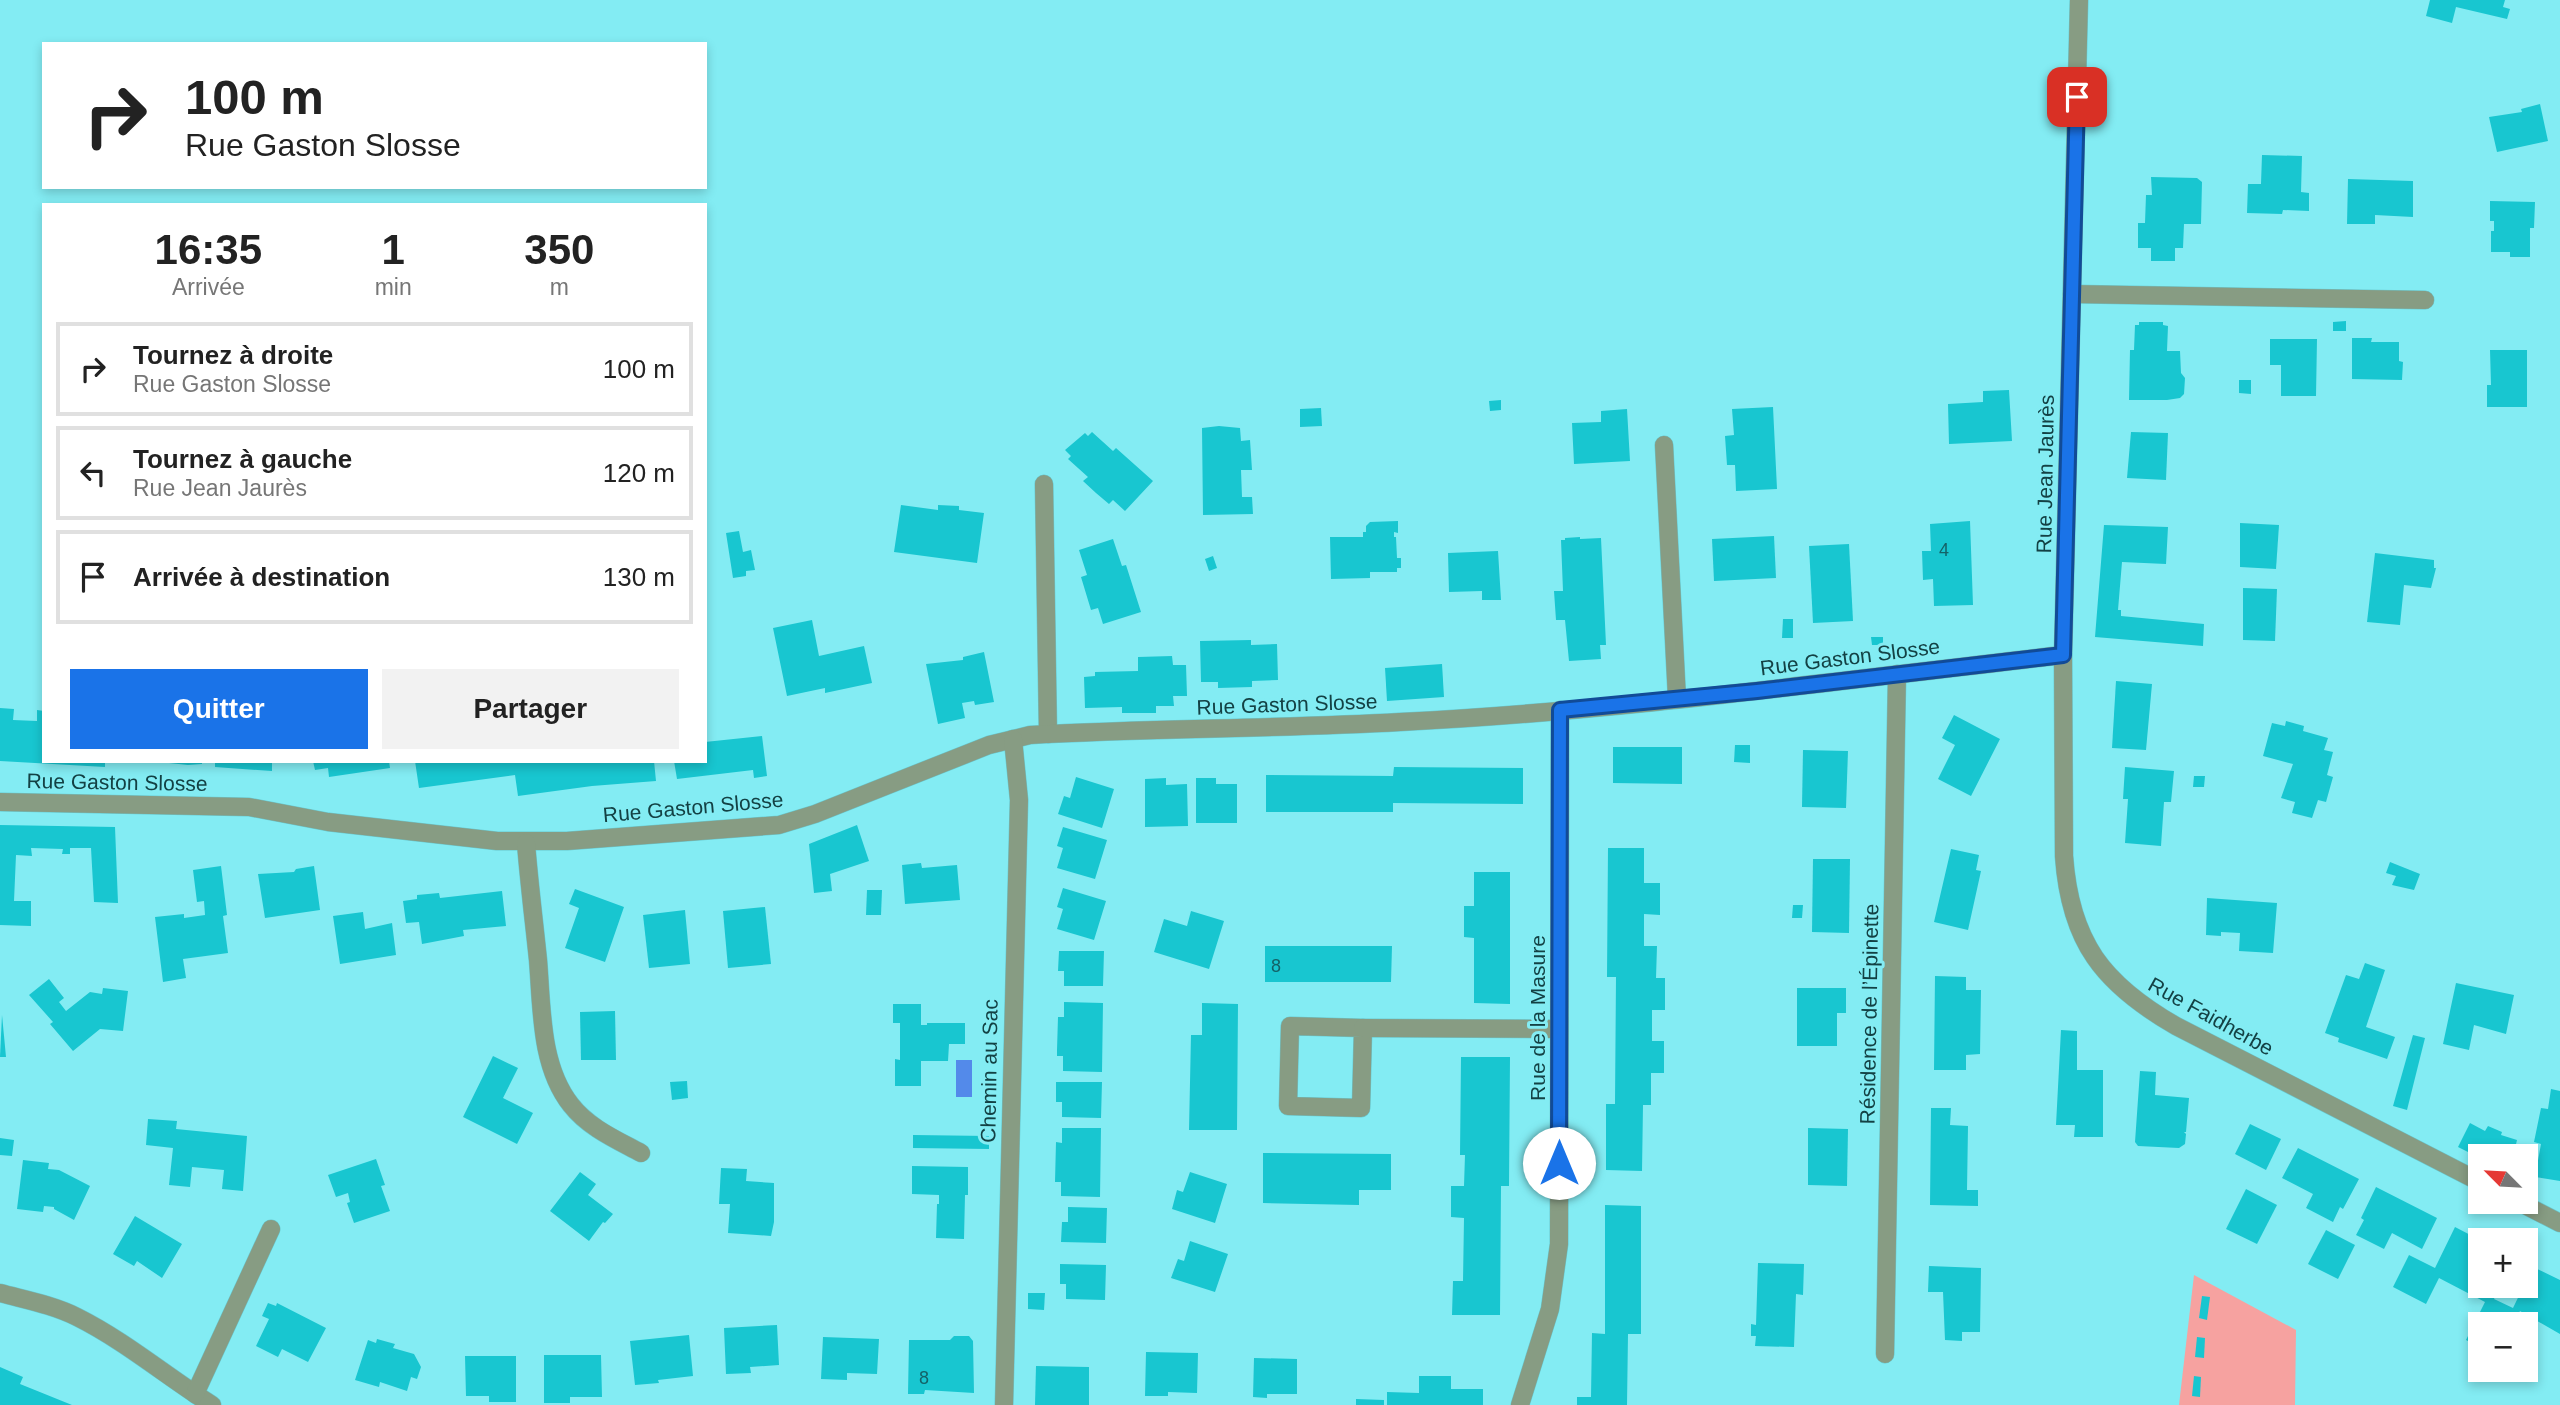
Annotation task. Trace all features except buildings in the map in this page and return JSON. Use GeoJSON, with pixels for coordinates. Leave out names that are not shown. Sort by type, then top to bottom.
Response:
{"type":"FeatureCollection","features":[{"type":"Feature","properties":{"kind":"street","name":"Rue Jean Jaurès"},"geometry":{"type":"LineString","coordinates":[[2063,655],[2079,0]]}},
{"type":"Feature","properties":{"kind":"street"},"geometry":{"type":"LineString","coordinates":[[2072,294],[2425,300]]}},
{"type":"Feature","properties":{"kind":"street"},"geometry":{"type":"LineString","coordinates":[[1664,445],[1677,699]]}},
{"type":"Feature","properties":{"kind":"street"},"geometry":{"type":"LineString","coordinates":[[1044,484],[1048,734]]}},
{"type":"Feature","properties":{"kind":"street","name":"Rue Gaston Slosse"},"geometry":{"type":"LineString","coordinates":[[0,803],[249,807],[328,822],[526,843],[779,825],[815,814],[989,745],[1048,734],[1401,722],[1560,710],[2063,655]]}},
{"type":"Feature","properties":{"kind":"street","name":"Rue Faidherbe"},"geometry":{"type":"LineString","coordinates":[[2063,655],[2062,809],[2065,877],[2074,916],[2098,964],[2133,1000],[2168,1022],[2468,1176]]}},
{"type":"Feature","properties":{"kind":"street","name":"Résidence de l’Épinette"},"geometry":{"type":"LineString","coordinates":[[1885,1354],[1897,674]]}},
{"type":"Feature","properties":{"kind":"street","name":"Rue de la Masure"},"geometry":{"type":"LineString","coordinates":[[1520,1405],[1544,1331],[1557,1264],[1560,710]]}},
{"type":"Feature","properties":{"kind":"street","name":"Chemin au Sac"},"geometry":{"type":"LineString","coordinates":[[1004,1405],[1019,800],[1013,739]]}},
{"type":"Feature","properties":{"kind":"street"},"geometry":{"type":"LineString","coordinates":[[526,843],[545,1037],[553,1070],[564,1096],[580,1115],[641,1153]]}},
{"type":"Feature","properties":{"kind":"street"},"geometry":{"type":"LineString","coordinates":[[1363,1028],[1361,1108],[1288,1106],[1290,1026],[1559,1029]]}},
{"type":"Feature","properties":{"kind":"street"},"geometry":{"type":"LineString","coordinates":[[2538,1212],[2560,1223]]}},
{"type":"Feature","properties":{"kind":"street"},"geometry":{"type":"LineString","coordinates":[[195,1394],[271,1229]]}},
{"type":"Feature","properties":{"kind":"street"},"geometry":{"type":"LineString","coordinates":[[0,1293],[75,1316],[115,1339],[212,1405]]}},
{"type":"Feature","properties":{"kind":"shaded area"},"geometry":{"type":"Polygon","coordinates":[[[2194,1275],[2296,1330],[2295,1405],[2179,1405],[2194,1275]]]}},
{"type":"Feature","properties":{"kind":"water"},"geometry":{"type":"Polygon","coordinates":[[[956,1060],[972,1060],[972,1097],[956,1097],[956,1060]]]}},
{"type":"Feature","properties":{"kind":"route"},"geometry":{"type":"LineString","coordinates":[[1559,1163],[1560,710],[1757,691],[2063,655],[2077,97]]}}]}
